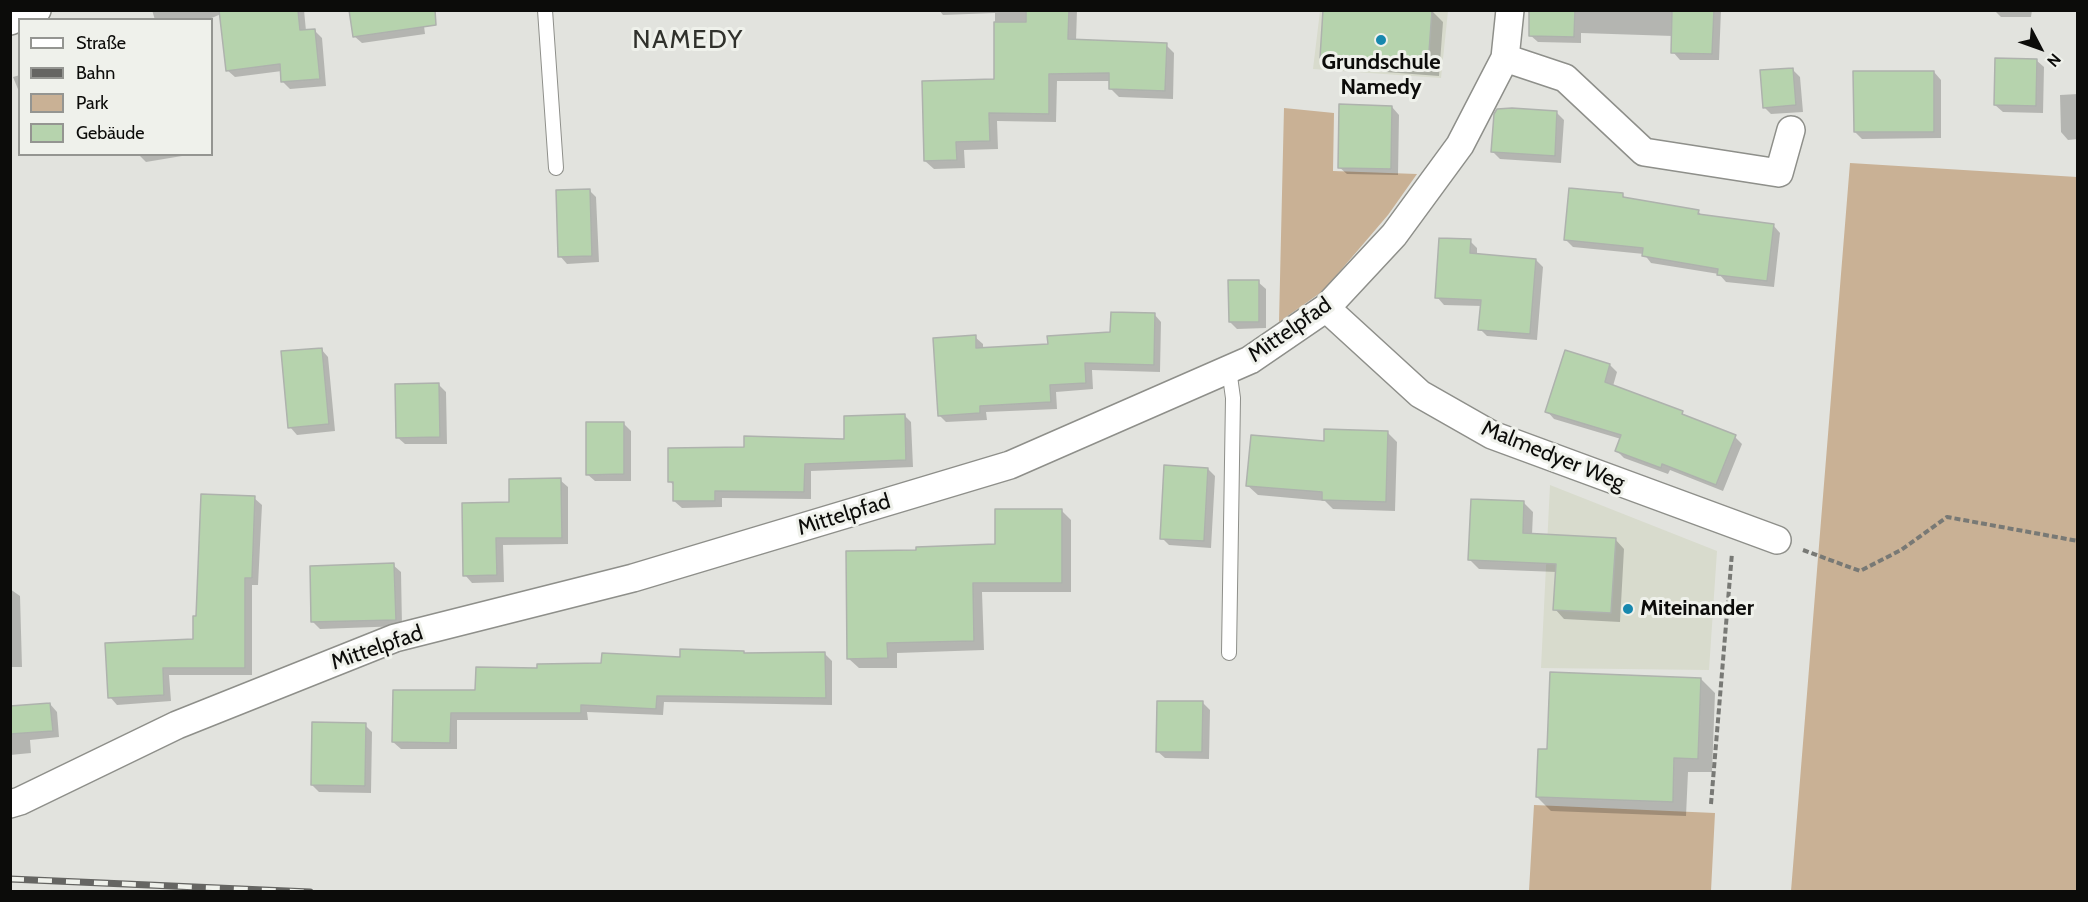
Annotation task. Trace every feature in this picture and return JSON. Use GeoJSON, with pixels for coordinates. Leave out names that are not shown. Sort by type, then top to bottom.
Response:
{"type":"FeatureCollection","features":[{"type":"Feature","properties":{"kind":"street"},"geometry":{"type":"LineString","coordinates":[[10,21],[37,10]]}},
{"type":"Feature","properties":{"kind":"street","name":"Mittelpfad"},"geometry":{"type":"LineString","coordinates":[[10,804],[177,725],[395,638],[633,578],[1010,465],[1251,360],[1326,308],[1394,235],[1460,145],[1505,58],[1510,10]]}},
{"type":"Feature","properties":{"kind":"street"},"geometry":{"type":"LineString","coordinates":[[1505,58],[1565,78],[1644,152],[1779,173],[1791,130]]}},
{"type":"Feature","properties":{"kind":"street","name":"Malmedyer Weg"},"geometry":{"type":"LineString","coordinates":[[1326,308],[1420,394],[1492,435],[1777,540]]}},
{"type":"Feature","properties":{"kind":"lane"},"geometry":{"type":"LineString","coordinates":[[545,10],[556,168]]}},
{"type":"Feature","properties":{"kind":"lane"},"geometry":{"type":"LineString","coordinates":[[1229,369],[1233,398],[1229,653]]}},
{"type":"Feature","properties":{"kind":"path"},"geometry":{"type":"LineString","coordinates":[[1777,540],[1860,571],[1901,550],[1947,517],[2078,541]]}},
{"type":"Feature","properties":{"kind":"path"},"geometry":{"type":"LineString","coordinates":[[1711,804],[1734,525]]}},
{"type":"Feature","properties":{"kind":"shaded area","name":"Grundschule Namedy"},"geometry":{"type":"Polygon","coordinates":[[[1320,11],[1448,11],[1441,78],[1313,69],[1320,11]]]}},
{"type":"Feature","properties":{"kind":"shaded area","name":"Miteinander"},"geometry":{"type":"Polygon","coordinates":[[[1550,485],[1717,551],[1709,670],[1541,668],[1550,485]]]}},
{"type":"Feature","properties":{"kind":"green space"},"geometry":{"type":"Polygon","coordinates":[[[1284,108],[1334,113],[1333,171],[1417,174],[1388,215],[1323,291],[1279,322],[1284,108]]]}},
{"type":"Feature","properties":{"kind":"green space"},"geometry":{"type":"Polygon","coordinates":[[[1850,163],[2077,177],[2077,891],[1791,891],[1850,163]]]}},
{"type":"Feature","properties":{"kind":"green space"},"geometry":{"type":"Polygon","coordinates":[[[1534,805],[1715,813],[1711,891],[1529,891],[1534,805]]]}},
{"type":"Feature","properties":{"kind":"building"},"geometry":{"type":"Polygon","coordinates":[[[219,10],[298,10],[300,30],[315,29],[320,79],[281,82],[280,64],[226,71],[219,10]]]}},
{"type":"Feature","properties":{"kind":"building"},"geometry":{"type":"Polygon","coordinates":[[[349,10],[435,10],[436,25],[353,37],[349,10]]]}},
{"type":"Feature","properties":{"kind":"building"},"geometry":{"type":"Polygon","coordinates":[[[1026,10],[1069,10],[1068,39],[1167,43],[1165,91],[1109,89],[1109,73],[1049,74],[1049,114],[989,113],[990,141],[956,142],[957,160],[924,161],[922,81],[994,79],[994,22],[1026,22],[1026,10]]]}},
{"type":"Feature","properties":{"kind":"building","name":"Grundschule Namedy"},"geometry":{"type":"Polygon","coordinates":[[[1323,10],[1432,10],[1428,66],[1320,58],[1323,10]]]}},
{"type":"Feature","properties":{"kind":"building"},"geometry":{"type":"Polygon","coordinates":[[[1529,10],[1575,10],[1574,37],[1529,36],[1529,10]]]}},
{"type":"Feature","properties":{"kind":"building"},"geometry":{"type":"Polygon","coordinates":[[[1672,10],[1714,10],[1712,54],[1671,53],[1672,10]]]}},
{"type":"Feature","properties":{"kind":"building"},"geometry":{"type":"Polygon","coordinates":[[[1995,58],[2037,59],[2036,106],[1994,105],[1995,58]]]}},
{"type":"Feature","properties":{"kind":"building"},"geometry":{"type":"Polygon","coordinates":[[[1793,68],[1796,105],[1763,108],[1760,70],[1793,68]]]}},
{"type":"Feature","properties":{"kind":"building"},"geometry":{"type":"Polygon","coordinates":[[[1853,71],[1934,71],[1934,132],[1854,132],[1853,71]]]}},
{"type":"Feature","properties":{"kind":"building"},"geometry":{"type":"Polygon","coordinates":[[[1339,104],[1392,106],[1391,169],[1338,168],[1339,104]]]}},
{"type":"Feature","properties":{"kind":"building"},"geometry":{"type":"Polygon","coordinates":[[[1497,109],[1557,111],[1555,156],[1491,152],[1494,114],[1497,109]]]}},
{"type":"Feature","properties":{"kind":"building"},"geometry":{"type":"Polygon","coordinates":[[[1569,188],[1623,193],[1623,197],[1699,210],[1698,214],[1774,224],[1767,281],[1717,275],[1718,269],[1642,256],[1643,248],[1564,240],[1569,188]]]}},
{"type":"Feature","properties":{"kind":"building"},"geometry":{"type":"Polygon","coordinates":[[[590,189],[592,256],[558,257],[556,190],[590,189]]]}},
{"type":"Feature","properties":{"kind":"building"},"geometry":{"type":"Polygon","coordinates":[[[1439,238],[1471,239],[1470,253],[1536,259],[1530,334],[1478,330],[1481,300],[1435,298],[1439,238]]]}},
{"type":"Feature","properties":{"kind":"building"},"geometry":{"type":"Polygon","coordinates":[[[1228,280],[1259,280],[1259,322],[1229,322],[1228,280]]]}},
{"type":"Feature","properties":{"kind":"building"},"geometry":{"type":"Polygon","coordinates":[[[1111,312],[1155,313],[1154,365],[1085,363],[1086,383],[1050,385],[1051,402],[980,406],[980,413],[938,416],[933,338],[976,335],[976,348],[1048,344],[1047,336],[1110,332],[1111,312]]]}},
{"type":"Feature","properties":{"kind":"building"},"geometry":{"type":"Polygon","coordinates":[[[322,348],[329,424],[288,428],[281,351],[322,348]]]}},
{"type":"Feature","properties":{"kind":"building"},"geometry":{"type":"Polygon","coordinates":[[[1565,350],[1610,364],[1605,382],[1683,411],[1682,414],[1736,435],[1716,485],[1662,464],[1661,468],[1615,451],[1621,435],[1545,412],[1565,350]]]}},
{"type":"Feature","properties":{"kind":"building"},"geometry":{"type":"Polygon","coordinates":[[[439,383],[440,437],[396,438],[395,384],[439,383]]]}},
{"type":"Feature","properties":{"kind":"building"},"geometry":{"type":"Polygon","coordinates":[[[905,414],[906,460],[805,464],[804,492],[715,491],[715,501],[673,501],[673,482],[668,482],[668,448],[744,447],[744,436],[844,439],[844,416],[905,414]]]}},
{"type":"Feature","properties":{"kind":"building"},"geometry":{"type":"Polygon","coordinates":[[[586,422],[624,422],[624,474],[586,475],[586,422]]]}},
{"type":"Feature","properties":{"kind":"building"},"geometry":{"type":"Polygon","coordinates":[[[1324,429],[1388,431],[1386,502],[1322,500],[1322,492],[1246,486],[1251,435],[1324,441],[1324,429]]]}},
{"type":"Feature","properties":{"kind":"building"},"geometry":{"type":"Polygon","coordinates":[[[1164,465],[1208,468],[1204,541],[1160,539],[1164,465]]]}},
{"type":"Feature","properties":{"kind":"building"},"geometry":{"type":"Polygon","coordinates":[[[561,478],[562,538],[496,538],[497,575],[463,576],[462,503],[509,502],[509,479],[561,478]]]}},
{"type":"Feature","properties":{"kind":"building"},"geometry":{"type":"Polygon","coordinates":[[[201,494],[255,496],[252,578],[245,578],[245,668],[163,668],[164,695],[108,698],[105,643],[193,639],[201,494]]]}},
{"type":"Feature","properties":{"kind":"building"},"geometry":{"type":"Polygon","coordinates":[[[1471,499],[1524,501],[1523,533],[1616,538],[1611,613],[1553,610],[1556,564],[1468,560],[1471,499]]]}},
{"type":"Feature","properties":{"kind":"building"},"geometry":{"type":"Polygon","coordinates":[[[995,509],[1062,509],[1062,583],[973,583],[974,641],[887,643],[888,658],[847,659],[846,551],[916,550],[916,547],[995,544],[995,509]]]}},
{"type":"Feature","properties":{"kind":"building"},"geometry":{"type":"Polygon","coordinates":[[[394,563],[396,620],[311,622],[310,566],[394,563]]]}},
{"type":"Feature","properties":{"kind":"building"},"geometry":{"type":"Polygon","coordinates":[[[680,649],[744,651],[744,653],[825,652],[826,698],[657,696],[656,709],[581,705],[581,713],[451,713],[450,743],[392,742],[393,690],[475,690],[476,667],[537,668],[537,664],[601,663],[602,653],[680,657],[680,649]]]}},
{"type":"Feature","properties":{"kind":"building"},"geometry":{"type":"Polygon","coordinates":[[[1550,672],[1701,678],[1698,759],[1674,758],[1673,802],[1536,797],[1538,749],[1547,749],[1550,672]]]}},
{"type":"Feature","properties":{"kind":"building"},"geometry":{"type":"Polygon","coordinates":[[[1157,701],[1203,701],[1202,752],[1156,752],[1157,701]]]}},
{"type":"Feature","properties":{"kind":"building"},"geometry":{"type":"Polygon","coordinates":[[[50,703],[53,731],[10,734],[10,706],[50,703]]]}},
{"type":"Feature","properties":{"kind":"building"},"geometry":{"type":"Polygon","coordinates":[[[312,722],[366,723],[365,786],[311,785],[312,722]]]}},
{"type":"Feature","properties":{"kind":"railway"},"geometry":{"type":"LineString","coordinates":[[10,879],[310,892]]}},
{"type":"Feature","properties":{"kind":"place","name":"Grundschule Namedy"},"geometry":{"type":"Point","coordinates":[1381,40]}},
{"type":"Feature","properties":{"kind":"place","name":"Miteinander"},"geometry":{"type":"Point","coordinates":[1628,609]}},
{"type":"Feature","properties":{"kind":"district","name":"NAMEDY"},"geometry":{"type":"Point","coordinates":[688,40]}}]}
